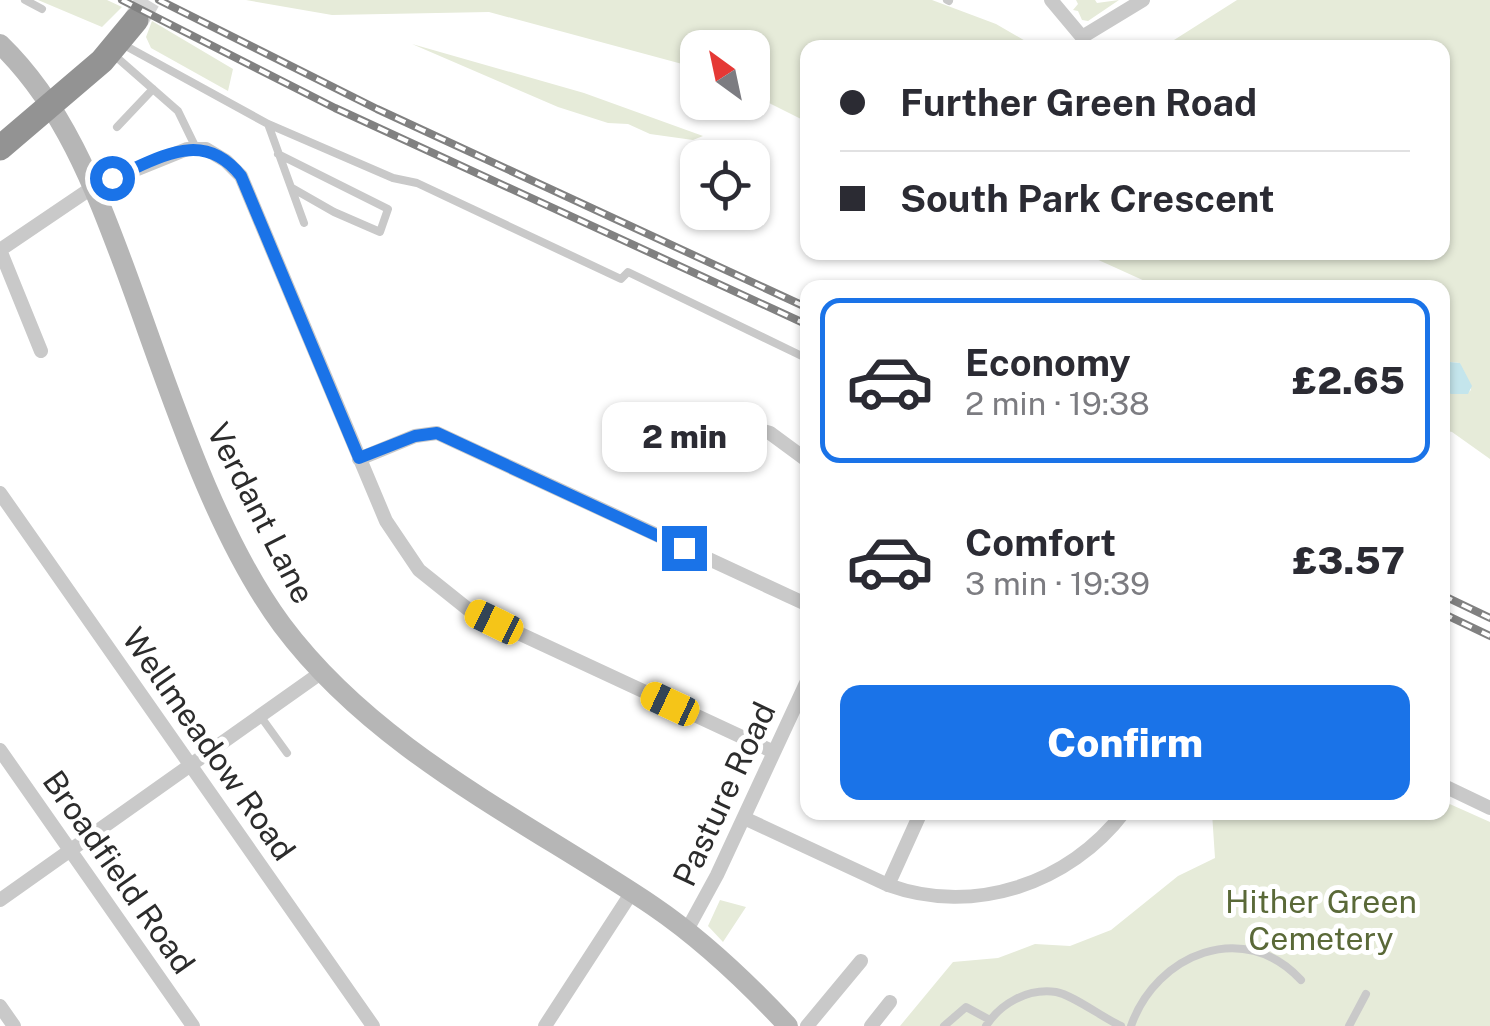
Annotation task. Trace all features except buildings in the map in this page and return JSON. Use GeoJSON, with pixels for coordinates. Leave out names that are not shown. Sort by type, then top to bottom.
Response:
{"type":"FeatureCollection","features":[{"type":"Feature","properties":{"kind":"highway"},"geometry":{"type":"LineString","coordinates":[[0,148],[116,47],[136,20]]}},
{"type":"Feature","properties":{"kind":"street"},"geometry":{"type":"LineString","coordinates":[[1051,0],[1082,36],[1143,0]]}},
{"type":"Feature","properties":{"kind":"street","name":"Verdant Lane"},"geometry":{"type":"LineString","coordinates":[[0,44],[52,106],[93,187],[181,418],[229,530],[279,620],[322,672],[406,746],[687,930],[788,1026]]}},
{"type":"Feature","properties":{"kind":"street"},"geometry":{"type":"LineString","coordinates":[[42,350],[0,250],[93,187],[191,148],[206,149],[226,160],[241,176],[395,538],[419,570],[450,598],[494,622],[774,752]]}},
{"type":"Feature","properties":{"kind":"street"},"geometry":{"type":"LineString","coordinates":[[728,420],[770,433],[800,455]]}},
{"type":"Feature","properties":{"kind":"street"},"geometry":{"type":"LineString","coordinates":[[359,458],[415,436],[437,433],[800,601]]}},
{"type":"Feature","properties":{"kind":"street","name":"Wellmeadow Road"},"geometry":{"type":"LineString","coordinates":[[0,493],[373,1026]]}},
{"type":"Feature","properties":{"kind":"street"},"geometry":{"type":"LineString","coordinates":[[0,900],[322,672]]}},
{"type":"Feature","properties":{"kind":"street","name":"Pasture Road"},"geometry":{"type":"LineString","coordinates":[[687,930],[800,696]]}},
{"type":"Feature","properties":{"kind":"street","name":"Broadfield Road"},"geometry":{"type":"LineString","coordinates":[[0,750],[193,1026]]}},
{"type":"Feature","properties":{"kind":"street"},"geometry":{"type":"LineString","coordinates":[[1450,790],[1490,808]]}},
{"type":"Feature","properties":{"kind":"street"},"geometry":{"type":"LineString","coordinates":[[744,818],[888,885],[957,898],[1000,893],[1072,863],[1096,845],[1117,820]]}},
{"type":"Feature","properties":{"kind":"street"},"geometry":{"type":"LineString","coordinates":[[888,885],[917,820]]}},
{"type":"Feature","properties":{"kind":"street"},"geometry":{"type":"LineString","coordinates":[[548,1025],[632,892]]}},
{"type":"Feature","properties":{"kind":"street"},"geometry":{"type":"LineString","coordinates":[[808,1026],[861,961]]}},
{"type":"Feature","properties":{"kind":"street"},"geometry":{"type":"LineString","coordinates":[[871,1026],[890,1002]]}},
{"type":"Feature","properties":{"kind":"street"},"geometry":{"type":"LineString","coordinates":[[0,1006],[14,1026]]}},
{"type":"Feature","properties":{"kind":"lane"},"geometry":{"type":"LineString","coordinates":[[25,0],[42,8]]}},
{"type":"Feature","properties":{"kind":"lane"},"geometry":{"type":"LineString","coordinates":[[116,47],[178,111],[191,148]]}},
{"type":"Feature","properties":{"kind":"lane"},"geometry":{"type":"LineString","coordinates":[[116,47],[268,124],[393,178],[417,182],[621,279],[628,272],[800,355]]}},
{"type":"Feature","properties":{"kind":"lane"},"geometry":{"type":"LineString","coordinates":[[117,127],[153,89]]}},
{"type":"Feature","properties":{"kind":"lane"},"geometry":{"type":"LineString","coordinates":[[268,124],[304,222]]}},
{"type":"Feature","properties":{"kind":"lane"},"geometry":{"type":"LineString","coordinates":[[278,154],[388,208],[380,232],[292,188]]}},
{"type":"Feature","properties":{"kind":"lane"},"geometry":{"type":"LineString","coordinates":[[261,717],[287,754]]}},
{"type":"Feature","properties":{"kind":"lane"},"geometry":{"type":"LineString","coordinates":[[1131,1026],[1153,984],[1185,959],[1215,949],[1261,954],[1301,980]]}},
{"type":"Feature","properties":{"kind":"lane"},"geometry":{"type":"LineString","coordinates":[[944,1026],[966,1007],[988,1023],[1006,1004],[1030,993],[1058,992],[1121,1026]]}},
{"type":"Feature","properties":{"kind":"lane"},"geometry":{"type":"LineString","coordinates":[[1349,1026],[1366,994]]}},
{"type":"Feature","properties":{"kind":"green space"},"geometry":{"type":"Polygon","coordinates":[[[38,0],[107,0],[122,7],[102,27],[38,0]]]}},
{"type":"Feature","properties":{"kind":"green space"},"geometry":{"type":"Polygon","coordinates":[[[246,0],[932,0],[996,24],[1024,40],[800,40],[800,118],[770,104],[770,30],[680,30],[680,63],[489,12],[332,15],[246,0]]]}},
{"type":"Feature","properties":{"kind":"green space"},"geometry":{"type":"Polygon","coordinates":[[[1076,0],[1119,0],[1088,21],[1073,10],[1078,4],[1076,0]]]}},
{"type":"Feature","properties":{"kind":"green space"},"geometry":{"type":"Polygon","coordinates":[[[1237,0],[1490,0],[1490,459],[1450,432],[1450,392],[1465,394],[1471,390],[1460,363],[1450,362],[1450,280],[1143,280],[1098,260],[1450,260],[1450,40],[1174,40],[1237,0]]]}},
{"type":"Feature","properties":{"kind":"green space"},"geometry":{"type":"Polygon","coordinates":[[[152,21],[233,69],[228,91],[151,48],[146,37],[152,21]]]}},
{"type":"Feature","properties":{"kind":"green space"},"geometry":{"type":"Polygon","coordinates":[[[412,44],[584,93],[703,136],[693,140],[650,134],[628,124],[608,123],[558,107],[412,44]]]}},
{"type":"Feature","properties":{"kind":"green space","name":"Hither Green Cemetery"},"geometry":{"type":"Polygon","coordinates":[[[1450,804],[1490,822],[1490,1026],[900,1026],[953,962],[998,958],[1035,944],[1070,946],[1111,930],[1178,876],[1215,858],[1212,820],[1450,820],[1450,804]]]}},
{"type":"Feature","properties":{"kind":"green space"},"geometry":{"type":"Polygon","coordinates":[[[720,900],[746,907],[723,942],[708,926],[720,900]]]}},
{"type":"Feature","properties":{"kind":"water"},"geometry":{"type":"Polygon","coordinates":[[[1450,362],[1460,363],[1472,386],[1468,394],[1451,394],[1450,362]]]}},
{"type":"Feature","properties":{"kind":"tunnel"},"geometry":{"type":"LineString","coordinates":[[136,20],[148,0]]}},
{"type":"Feature","properties":{"kind":"railway"},"geometry":{"type":"LineString","coordinates":[[122,0],[335,108],[800,321]]}},
{"type":"Feature","properties":{"kind":"railway"},"geometry":{"type":"LineString","coordinates":[[159,0],[377,109],[800,304]]}},
{"type":"Feature","properties":{"kind":"railway"},"geometry":{"type":"LineString","coordinates":[[1450,599],[1490,618]]}},
{"type":"Feature","properties":{"kind":"railway"},"geometry":{"type":"LineString","coordinates":[[1450,617],[1490,636]]}},
{"type":"Feature","properties":{"kind":"route"},"geometry":{"type":"LineString","coordinates":[[112,178],[169,154],[196,148],[206,149],[235,169],[359,458],[415,436],[437,433],[684,548]]}}]}
